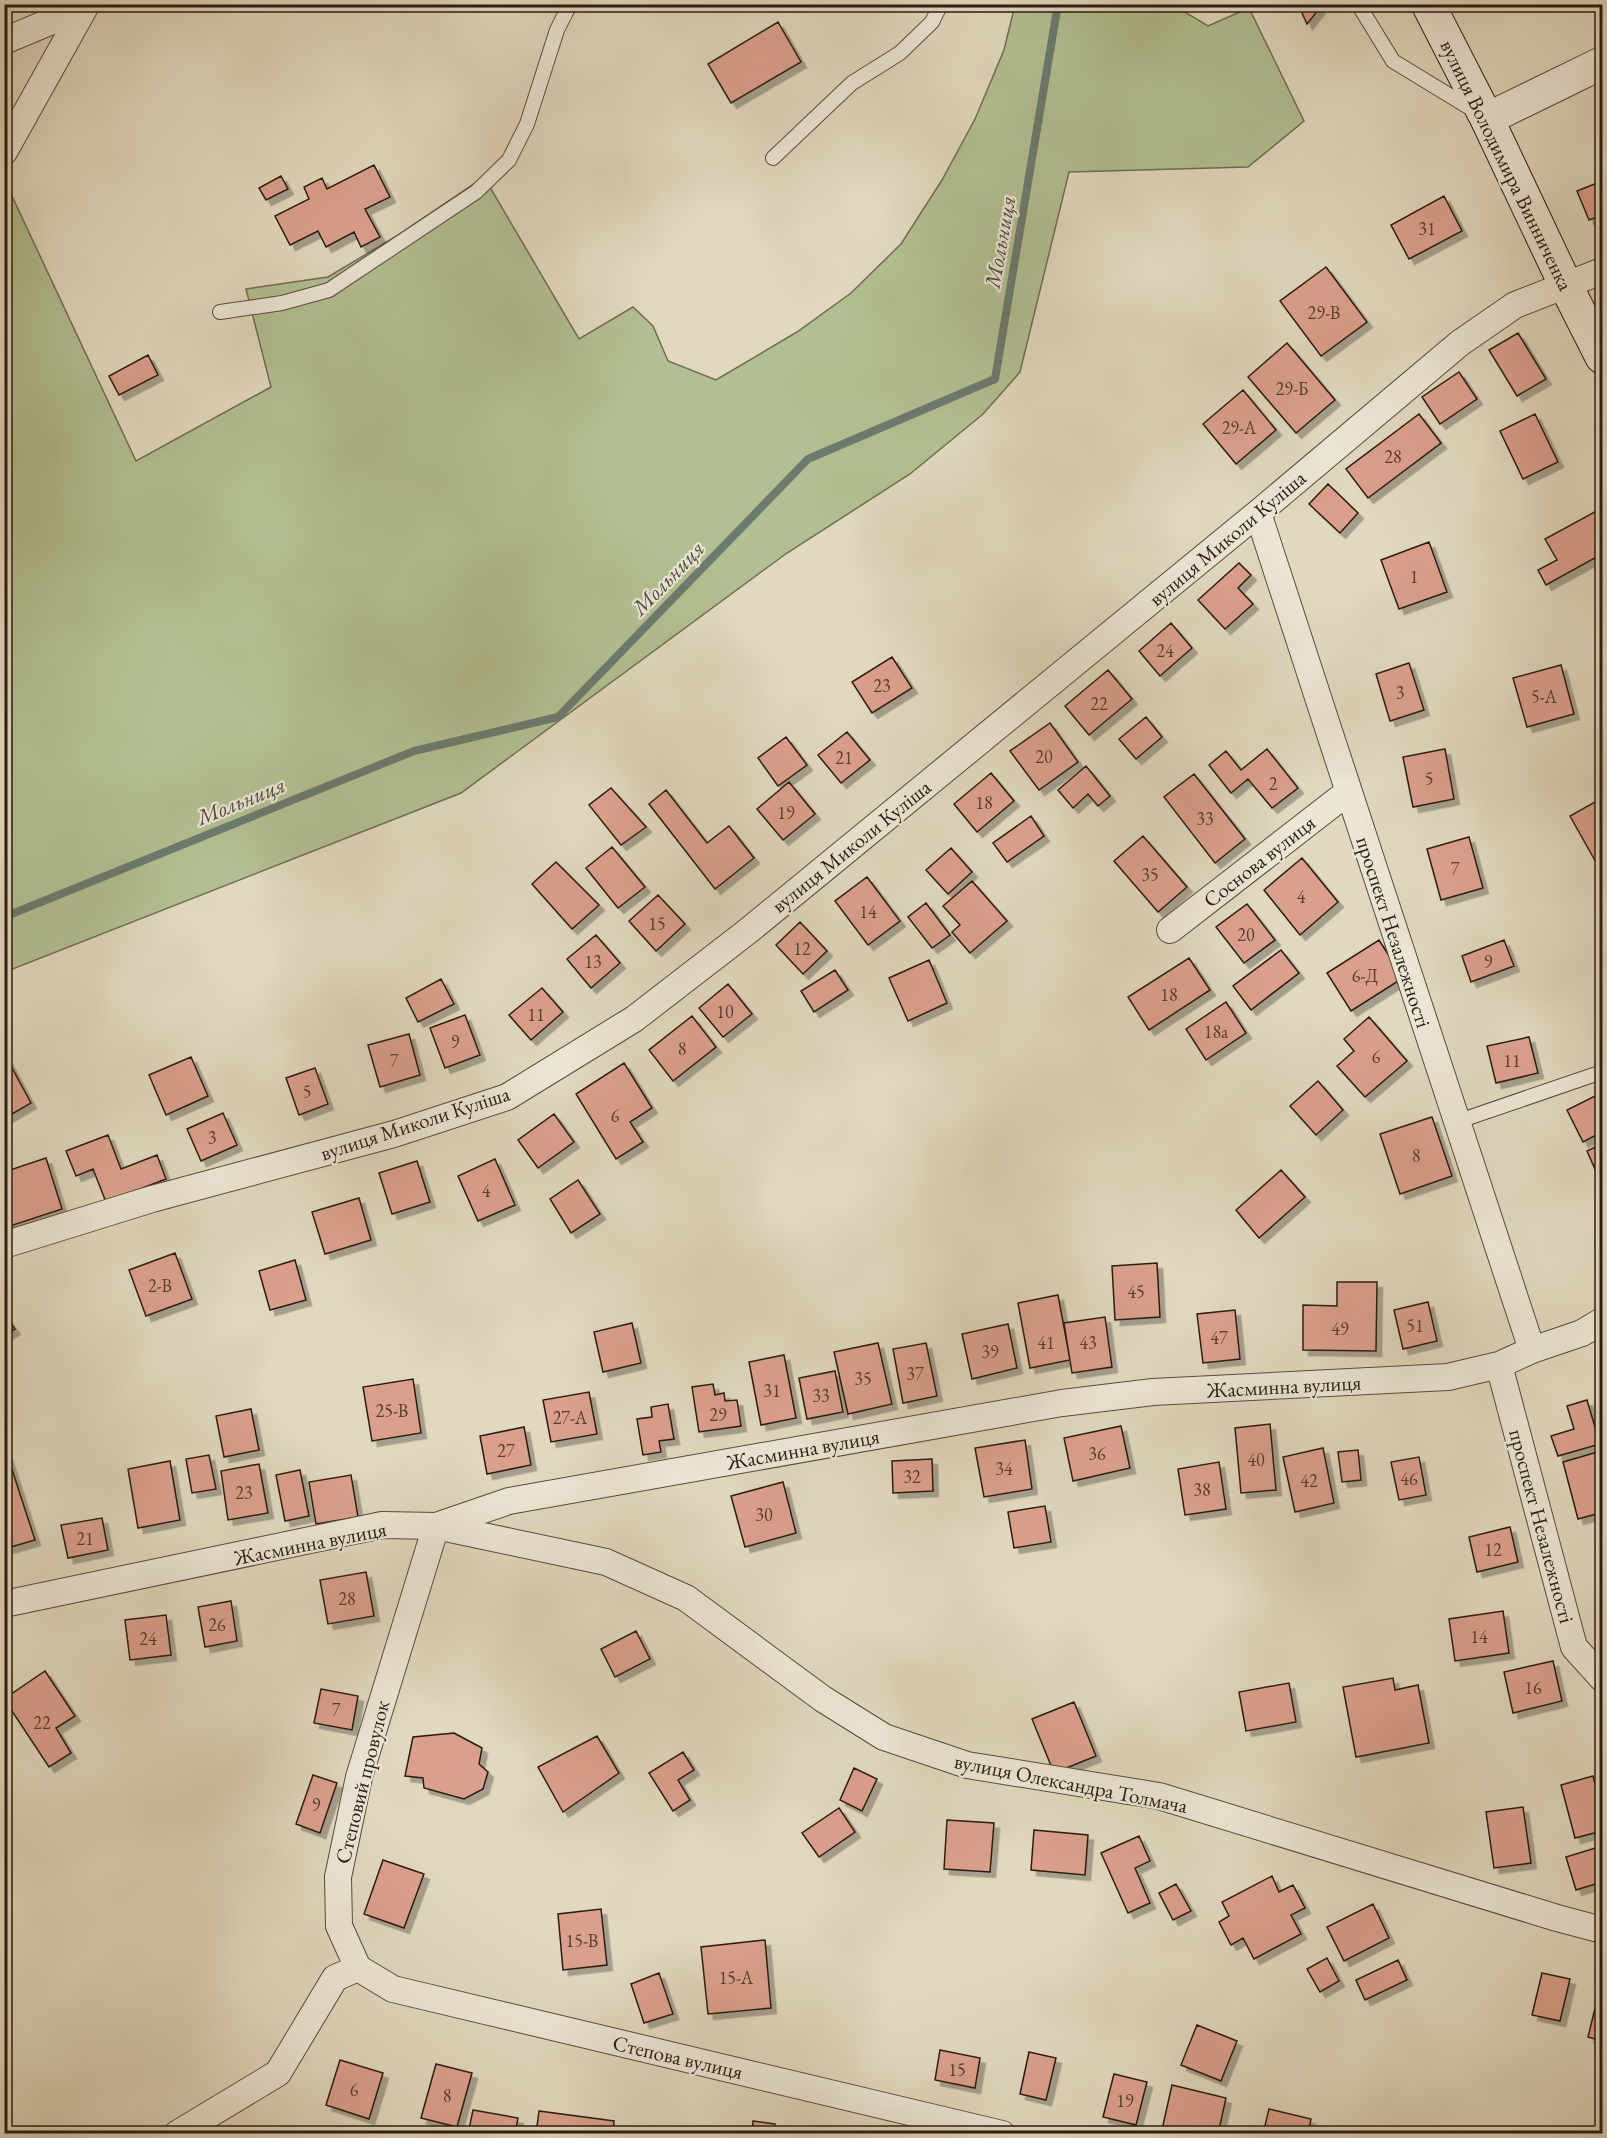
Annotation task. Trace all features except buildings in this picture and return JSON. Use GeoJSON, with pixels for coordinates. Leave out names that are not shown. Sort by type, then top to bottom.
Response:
{"type":"FeatureCollection","features":[{"type":"Feature","properties":{"kind":"main road","name":"вулиця Володимира Винниченка"},"geometry":{"type":"LineString","coordinates":[[1428,4],[1487,118],[1602,357]]}},
{"type":"Feature","properties":{"kind":"street"},"geometry":{"type":"LineString","coordinates":[[4,41],[84,6]]}},
{"type":"Feature","properties":{"kind":"street"},"geometry":{"type":"LineString","coordinates":[[4,152],[84,6]]}},
{"type":"Feature","properties":{"kind":"street"},"geometry":{"type":"LineString","coordinates":[[1487,118],[1602,63]]}},
{"type":"Feature","properties":{"kind":"street","name":"вулиця Миколи Куліша"},"geometry":{"type":"LineString","coordinates":[[4,1245],[152,1199],[394,1134],[507,1097],[634,1019],[722,951],[1258,513],[1460,343],[1515,306],[1602,271]]}},
{"type":"Feature","properties":{"kind":"street","name":"проспект Незалежності"},"geometry":{"type":"LineString","coordinates":[[1258,513],[1532,1350]]}},
{"type":"Feature","properties":{"kind":"street","name":"Соснова вулиця"},"geometry":{"type":"LineString","coordinates":[[1170,930],[1348,792]]}},
{"type":"Feature","properties":{"kind":"street","name":"Жасминна вулиця"},"geometry":{"type":"LineString","coordinates":[[4,1604],[382,1525],[436,1526],[508,1502],[1062,1403],[1153,1392],[1448,1377],[1499,1365],[1532,1350],[1582,1333],[1602,1321]]}},
{"type":"Feature","properties":{"kind":"street","name":"проспект Незалежності"},"geometry":{"type":"LineString","coordinates":[[1499,1365],[1574,1647],[1602,1678]]}},
{"type":"Feature","properties":{"kind":"street","name":"вулиця Олександра Толмача"},"geometry":{"type":"LineString","coordinates":[[436,1526],[606,1562],[686,1598],[823,1700],[894,1741],[967,1765],[1159,1796],[1557,1918],[1602,1929]]}},
{"type":"Feature","properties":{"kind":"street","name":"Степовий провулок"},"geometry":{"type":"LineString","coordinates":[[358,1968],[339,1926],[338,1877],[359,1777],[436,1526]]}},
{"type":"Feature","properties":{"kind":"street"},"geometry":{"type":"LineString","coordinates":[[177,2133],[278,2073],[335,1978],[358,1968]]}},
{"type":"Feature","properties":{"kind":"street","name":"Степова вулиця"},"geometry":{"type":"LineString","coordinates":[[358,1968],[393,1989],[1002,2133]]}},
{"type":"Feature","properties":{"kind":"lane"},"geometry":{"type":"LineString","coordinates":[[220,312],[282,303],[329,290],[476,192],[508,160],[527,124],[557,30],[570,4]]}},
{"type":"Feature","properties":{"kind":"lane"},"geometry":{"type":"LineString","coordinates":[[773,158],[852,83],[900,53],[932,22],[941,4]]}},
{"type":"Feature","properties":{"kind":"lane"},"geometry":{"type":"LineString","coordinates":[[1358,4],[1394,61],[1487,118]]}},
{"type":"Feature","properties":{"kind":"lane"},"geometry":{"type":"LineString","coordinates":[[1456,1122],[1602,1072]]}},
{"type":"Feature","properties":{"kind":"green space"},"geometry":{"type":"Polygon","coordinates":[[[1015,5],[1173,5],[1208,26],[1249,8],[1304,121],[1248,167],[1069,172],[1020,372],[983,414],[910,474],[787,553],[461,793],[5,972],[4,179],[136,461],[271,387],[246,289],[328,277],[395,237],[484,177],[579,339],[633,307],[653,326],[668,361],[716,380],[797,332],[851,293],[901,244],[942,180],[975,119],[1004,50],[1015,5]]]}},
{"type":"Feature","properties":{"kind":"waterway","name":"Мольниця"},"geometry":{"type":"LineString","coordinates":[[4,917],[414,751],[558,717],[808,459],[995,379],[1058,4]]}}]}
